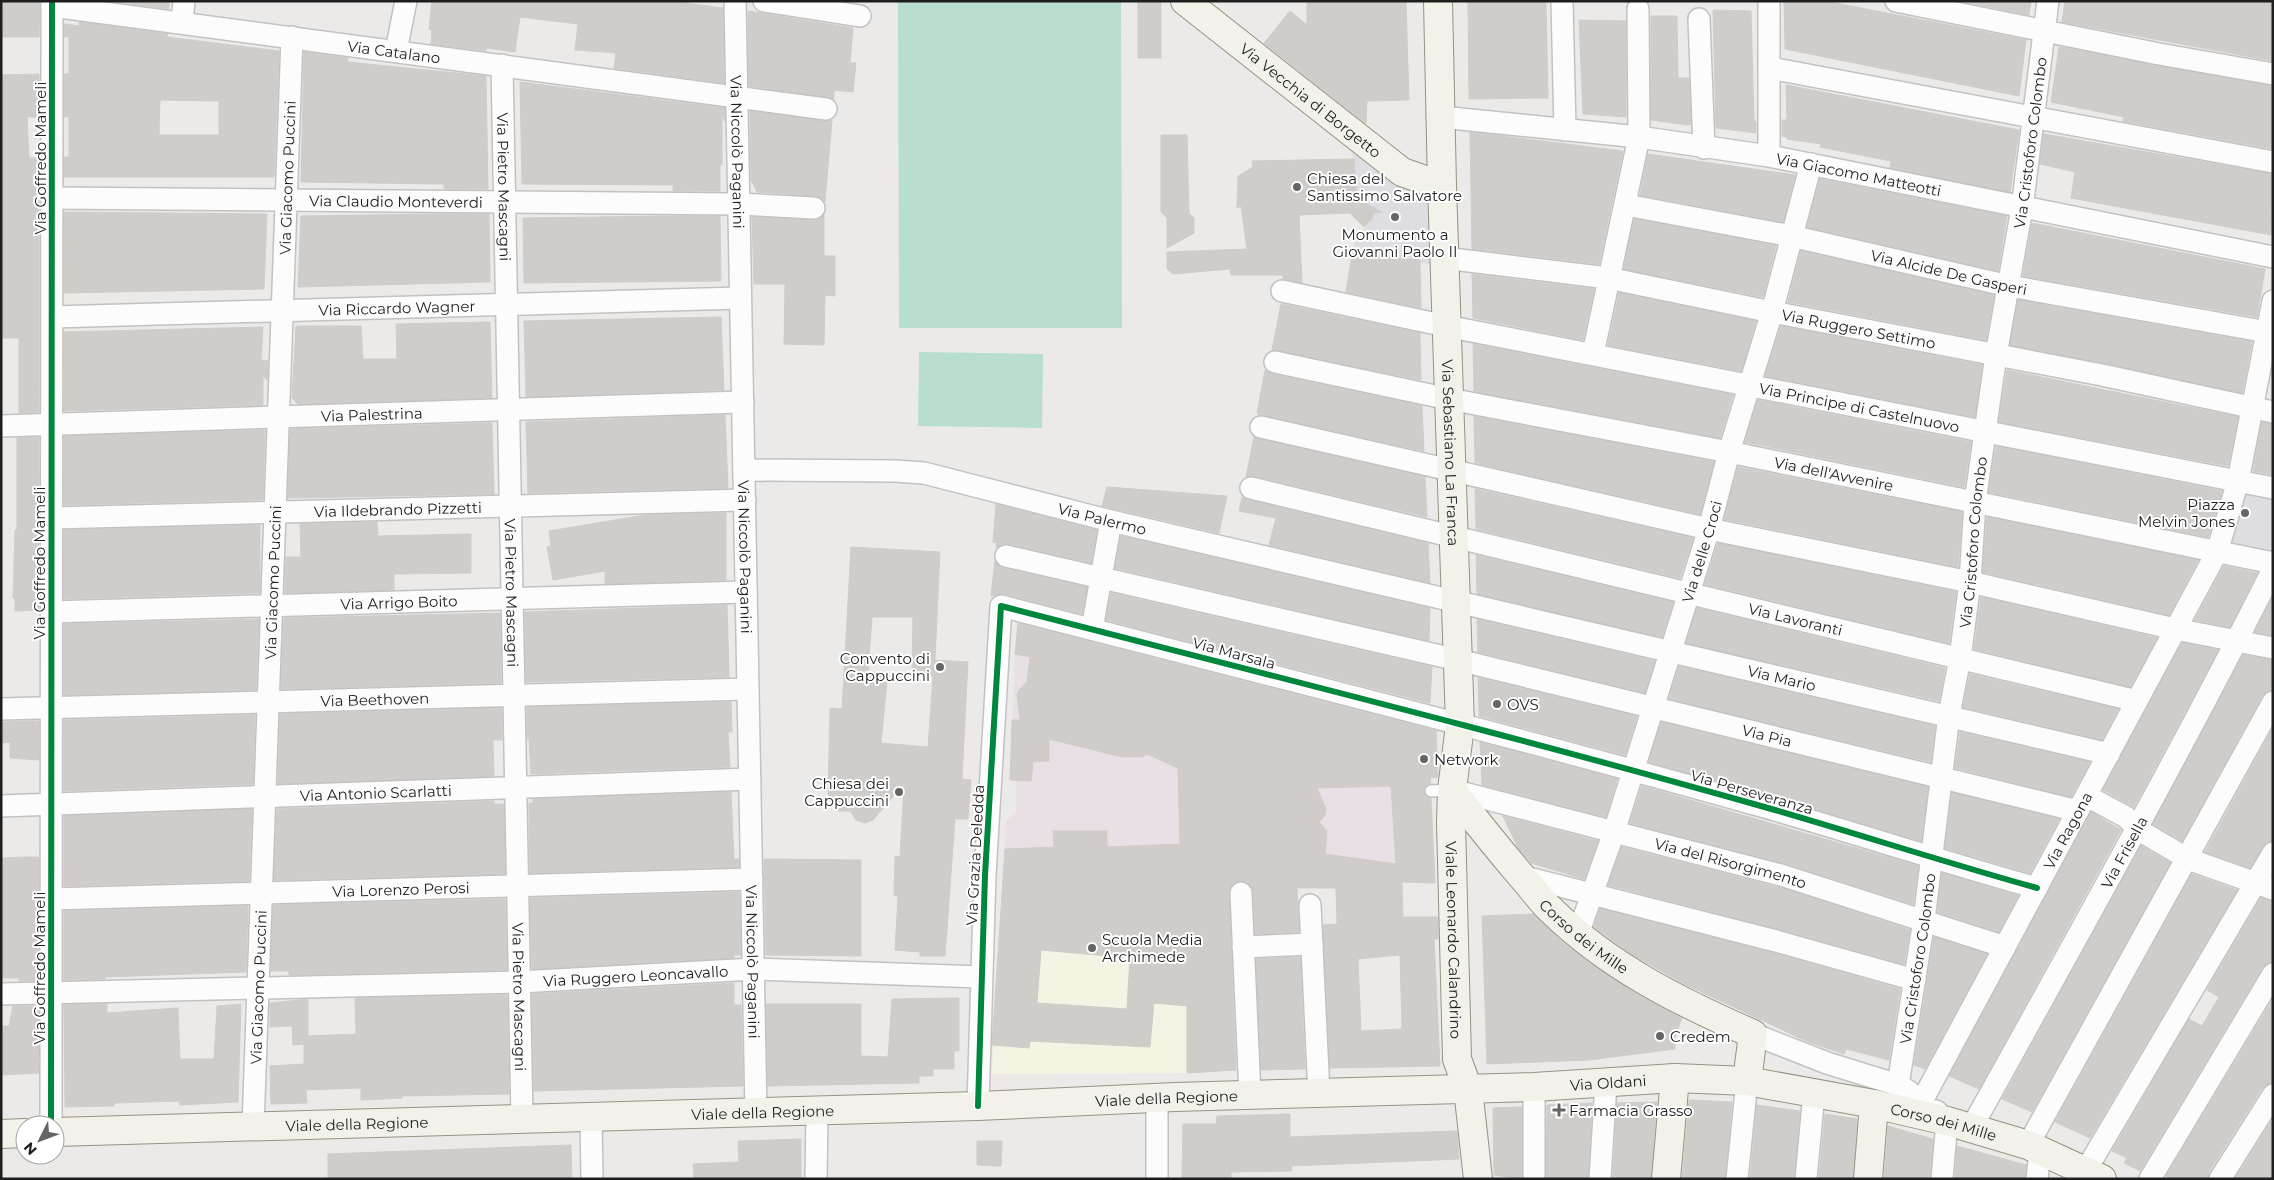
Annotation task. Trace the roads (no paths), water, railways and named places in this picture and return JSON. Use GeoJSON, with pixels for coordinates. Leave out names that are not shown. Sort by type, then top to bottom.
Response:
{"type":"FeatureCollection","features":[{"type":"Feature","properties":{"kind":"main road","name":"Via Vecchia di Borgetto"},"geometry":{"type":"LineString","coordinates":[[1185,1],[1402,172],[1442,186]]}},
{"type":"Feature","properties":{"kind":"main road","name":"Via Sebastiano La Franca"},"geometry":{"type":"LineString","coordinates":[[1438,1],[1446,326],[1460,725],[1442,790]]}},
{"type":"Feature","properties":{"kind":"main road","name":"Corso dei Mille"},"geometry":{"type":"LineString","coordinates":[[1442,790],[1550,909],[1578,934],[1625,969],[1689,1006],[1753,1034]]}},
{"type":"Feature","properties":{"kind":"main road","name":"Viale Leonardo Calandrino"},"geometry":{"type":"LineString","coordinates":[[1442,790],[1451,822],[1457,1059],[1468,1089],[1478,1179]]}},
{"type":"Feature","properties":{"kind":"main road"},"geometry":{"type":"LineString","coordinates":[[1747,1081],[1753,1034]]}},
{"type":"Feature","properties":{"kind":"main road","name":"Via Oldani"},"geometry":{"type":"LineString","coordinates":[[1468,1089],[1534,1087],[1675,1078],[1747,1081]]}},
{"type":"Feature","properties":{"kind":"main road"},"geometry":{"type":"LineString","coordinates":[[1666,1179],[1675,1078]]}},
{"type":"Feature","properties":{"kind":"main road","name":"Corso dei Mille"},"geometry":{"type":"LineString","coordinates":[[1747,1081],[1874,1104],[1960,1124],[2034,1148],[2094,1175]]}},
{"type":"Feature","properties":{"kind":"main road","name":"Viale della Regione"},"geometry":{"type":"LineString","coordinates":[[65,1132],[756,1113],[1468,1089]]}},
{"type":"Feature","properties":{"kind":"main road"},"geometry":{"type":"LineString","coordinates":[[1868,1179],[1874,1104]]}},
{"type":"Feature","properties":{"kind":"main road"},"geometry":{"type":"LineString","coordinates":[[1,1134],[15,1133]]}},
{"type":"Feature","properties":{"kind":"street"},"geometry":{"type":"LineString","coordinates":[[182,22],[184,1]]}},
{"type":"Feature","properties":{"kind":"street"},"geometry":{"type":"LineString","coordinates":[[396,51],[406,1]]}},
{"type":"Feature","properties":{"kind":"street","name":"Via Niccolò Paganini"},"geometry":{"type":"LineString","coordinates":[[735,1],[756,1113]]}},
{"type":"Feature","properties":{"kind":"street"},"geometry":{"type":"LineString","coordinates":[[764,1],[860,16]]}},
{"type":"Feature","properties":{"kind":"street"},"geometry":{"type":"LineString","coordinates":[[1562,1],[1565,130]]}},
{"type":"Feature","properties":{"kind":"street"},"geometry":{"type":"LineString","coordinates":[[1769,1],[1769,156]]}},
{"type":"Feature","properties":{"kind":"street"},"geometry":{"type":"LineString","coordinates":[[1896,1],[2159,54],[2273,74]]}},
{"type":"Feature","properties":{"kind":"street","name":"Via Cristoforo Colombo"},"geometry":{"type":"LineString","coordinates":[[1898,1085],[1924,920],[1949,715],[1960,658],[1970,582],[1975,502],[1996,355],[2022,208],[2048,1]]}},
{"type":"Feature","properties":{"kind":"street","name":"Via Catalano"},"geometry":{"type":"LineString","coordinates":[[52,3],[826,108]]}},
{"type":"Feature","properties":{"kind":"street","name":"Via Goffredo Mameli"},"geometry":{"type":"LineString","coordinates":[[51,1115],[52,3]]}},
{"type":"Feature","properties":{"kind":"street"},"geometry":{"type":"LineString","coordinates":[[1593,354],[1639,137],[1638,9]]}},
{"type":"Feature","properties":{"kind":"street"},"geometry":{"type":"LineString","coordinates":[[1699,19],[1704,148]]}},
{"type":"Feature","properties":{"kind":"street","name":"Via Giacomo Puccini"},"geometry":{"type":"LineString","coordinates":[[253,1127],[292,37]]}},
{"type":"Feature","properties":{"kind":"street","name":"Via Pietro Mascagni"},"geometry":{"type":"LineString","coordinates":[[502,65],[522,1119]]}},
{"type":"Feature","properties":{"kind":"street"},"geometry":{"type":"LineString","coordinates":[[1770,68],[2273,162]]}},
{"type":"Feature","properties":{"kind":"street","name":"Via Giacomo Matteotti"},"geometry":{"type":"LineString","coordinates":[[1441,117],[1639,137],[1769,156],[2273,257]]}},
{"type":"Feature","properties":{"kind":"street","name":"Via delle Croci"},"geometry":{"type":"LineString","coordinates":[[1578,934],[1594,894],[1709,529],[1729,452],[1772,312],[1811,164]]}},
{"type":"Feature","properties":{"kind":"street","name":"Via Claudio Monteverdi"},"geometry":{"type":"LineString","coordinates":[[52,198],[739,204],[814,208]]}},
{"type":"Feature","properties":{"kind":"street","name":"Via Alcide De Gasperi"},"geometry":{"type":"LineString","coordinates":[[1626,205],[1791,236],[2009,286],[2270,333]]}},
{"type":"Feature","properties":{"kind":"street","name":"Via Ruggero Settimo"},"geometry":{"type":"LineString","coordinates":[[1444,258],[1608,278],[2273,412]]}},
{"type":"Feature","properties":{"kind":"street","name":"Via Principe di Castelnuovo"},"geometry":{"type":"LineString","coordinates":[[1282,291],[1446,326],[1985,430],[2273,488]]}},
{"type":"Feature","properties":{"kind":"street","name":"Via Riccardo Wagner"},"geometry":{"type":"LineString","coordinates":[[52,317],[740,298]]}},
{"type":"Feature","properties":{"kind":"street"},"geometry":{"type":"LineString","coordinates":[[2238,481],[2252,408],[2270,333],[2273,300]]}},
{"type":"Feature","properties":{"kind":"street","name":"Via dell'Avvenire"},"geometry":{"type":"LineString","coordinates":[[1275,362],[1449,399],[1729,452],[1975,502],[2214,557]]}},
{"type":"Feature","properties":{"kind":"street","name":"Via Palestrina"},"geometry":{"type":"LineString","coordinates":[[1,426],[743,402]]}},
{"type":"Feature","properties":{"kind":"street"},"geometry":{"type":"LineString","coordinates":[[1261,427],[1709,529],[1970,582],[2175,629],[2273,648]]}},
{"type":"Feature","properties":{"kind":"street","name":"Via Palermo"},"geometry":{"type":"LineString","coordinates":[[744,470],[895,471],[924,473],[1110,521],[1456,601]]}},
{"type":"Feature","properties":{"kind":"street","name":"Via Ragona"},"geometry":{"type":"LineString","coordinates":[[1923,1099],[2214,557],[2238,481]]}},
{"type":"Feature","properties":{"kind":"street","name":"Via Lavoranti"},"geometry":{"type":"LineString","coordinates":[[1251,488],[2137,701]]}},
{"type":"Feature","properties":{"kind":"street","name":"Via Ildebrando Pizzetti"},"geometry":{"type":"LineString","coordinates":[[52,518],[744,500]]}},
{"type":"Feature","properties":{"kind":"street"},"geometry":{"type":"LineString","coordinates":[[1092,629],[1110,521]]}},
{"type":"Feature","properties":{"kind":"street","name":"Via Pia"},"geometry":{"type":"LineString","coordinates":[[1006,556],[1458,660],[1942,778],[2082,804],[2126,817],[2137,829],[2188,859],[2264,886]]}},
{"type":"Feature","properties":{"kind":"street"},"geometry":{"type":"LineString","coordinates":[[2214,557],[2272,568]]}},
{"type":"Feature","properties":{"kind":"street","name":"Via Frisella"},"geometry":{"type":"LineString","coordinates":[[1960,1124],[2137,829],[2237,641],[2272,568]]}},
{"type":"Feature","properties":{"kind":"street","name":"Via Arrigo Boito"},"geometry":{"type":"LineString","coordinates":[[52,612],[746,592]]}},
{"type":"Feature","properties":{"kind":"street","name":"Via Mario"},"geometry":{"type":"LineString","coordinates":[[1456,601],[2109,754]]}},
{"type":"Feature","properties":{"kind":"street","name":"Via Marsala"},"geometry":{"type":"LineString","coordinates":[[1001,606],[1460,725]]}},
{"type":"Feature","properties":{"kind":"street","name":"Via Grazia Deledda"},"geometry":{"type":"LineString","coordinates":[[978,1106],[981,977],[1001,606]]}},
{"type":"Feature","properties":{"kind":"street","name":"Via Beethoven"},"geometry":{"type":"LineString","coordinates":[[1,709],[748,689]]}},
{"type":"Feature","properties":{"kind":"street"},"geometry":{"type":"LineString","coordinates":[[2037,1179],[2034,1148],[2273,702]]}},
{"type":"Feature","properties":{"kind":"street","name":"Via Perseveranza"},"geometry":{"type":"LineString","coordinates":[[1460,725],[1769,809],[1932,859],[2037,888]]}},
{"type":"Feature","properties":{"kind":"street","name":"Via Antonio Scarlatti"},"geometry":{"type":"LineString","coordinates":[[1,806],[750,779]]}},
{"type":"Feature","properties":{"kind":"street","name":"Via del Risorgimento"},"geometry":{"type":"LineString","coordinates":[[1442,790],[1781,875],[2005,947]]}},
{"type":"Feature","properties":{"kind":"street"},"geometry":{"type":"LineString","coordinates":[[2094,1175],[2264,886],[2273,853]]}},
{"type":"Feature","properties":{"kind":"street"},"geometry":{"type":"LineString","coordinates":[[1522,876],[1776,941],[1914,980]]}},
{"type":"Feature","properties":{"kind":"street","name":"Via Lorenzo Perosi"},"geometry":{"type":"LineString","coordinates":[[51,899],[752,879]]}},
{"type":"Feature","properties":{"kind":"street"},"geometry":{"type":"LineString","coordinates":[[1241,894],[1250,1095]]}},
{"type":"Feature","properties":{"kind":"street"},"geometry":{"type":"LineString","coordinates":[[1310,905],[1318,1094]]}},
{"type":"Feature","properties":{"kind":"street"},"geometry":{"type":"LineString","coordinates":[[1243,947],[1312,944]]}},
{"type":"Feature","properties":{"kind":"street","name":"Via Ruggero Leoncavallo"},"geometry":{"type":"LineString","coordinates":[[1,994],[519,982],[754,970],[981,977]]}},
{"type":"Feature","properties":{"kind":"street"},"geometry":{"type":"LineString","coordinates":[[2150,1179],[2273,974]]}},
{"type":"Feature","properties":{"kind":"street"},"geometry":{"type":"LineString","coordinates":[[1753,1034],[1828,1063],[1898,1085],[1960,1124],[1942,1179]]}},
{"type":"Feature","properties":{"kind":"street"},"geometry":{"type":"LineString","coordinates":[[1737,1179],[1747,1081]]}},
{"type":"Feature","properties":{"kind":"street"},"geometry":{"type":"LineString","coordinates":[[1600,1179],[1606,1083]]}},
{"type":"Feature","properties":{"kind":"street"},"geometry":{"type":"LineString","coordinates":[[1534,1087],[1534,1179]]}},
{"type":"Feature","properties":{"kind":"street"},"geometry":{"type":"LineString","coordinates":[[1806,1179],[1814,1093]]}},
{"type":"Feature","properties":{"kind":"street"},"geometry":{"type":"LineString","coordinates":[[2220,1179],[2273,1095]]}},
{"type":"Feature","properties":{"kind":"street"},"geometry":{"type":"LineString","coordinates":[[1156,1179],[1157,1098]]}},
{"type":"Feature","properties":{"kind":"street"},"geometry":{"type":"LineString","coordinates":[[816,1179],[817,1111]]}},
{"type":"Feature","properties":{"kind":"street"},"geometry":{"type":"LineString","coordinates":[[591,1117],[592,1179]]}},
{"type":"Feature","properties":{"kind":"place","name":"Chiesa del Santissimo Salvatore"},"geometry":{"type":"Point","coordinates":[1297,187]}},
{"type":"Feature","properties":{"kind":"place","name":"Monumento a Giovanni Paolo II"},"geometry":{"type":"Point","coordinates":[1395,217]}},
{"type":"Feature","properties":{"kind":"place","name":"Piazza Melvin Jones"},"geometry":{"type":"Point","coordinates":[2245,513]}},
{"type":"Feature","properties":{"kind":"place","name":"Convento di Cappuccini"},"geometry":{"type":"Point","coordinates":[940,667]}},
{"type":"Feature","properties":{"kind":"place","name":"OVS"},"geometry":{"type":"Point","coordinates":[1497,704]}},
{"type":"Feature","properties":{"kind":"place","name":"Network"},"geometry":{"type":"Point","coordinates":[1424,759]}},
{"type":"Feature","properties":{"kind":"place","name":"Chiesa dei Cappuccini"},"geometry":{"type":"Point","coordinates":[899,792]}},
{"type":"Feature","properties":{"kind":"place","name":"Scuola Media Archimede"},"geometry":{"type":"Point","coordinates":[1092,948]}},
{"type":"Feature","properties":{"kind":"place","name":"Credem"},"geometry":{"type":"Point","coordinates":[1660,1036]}},
{"type":"Feature","properties":{"kind":"place","name":"Farmacia Grasso"},"geometry":{"type":"Point","coordinates":[1559,1110]}}]}
